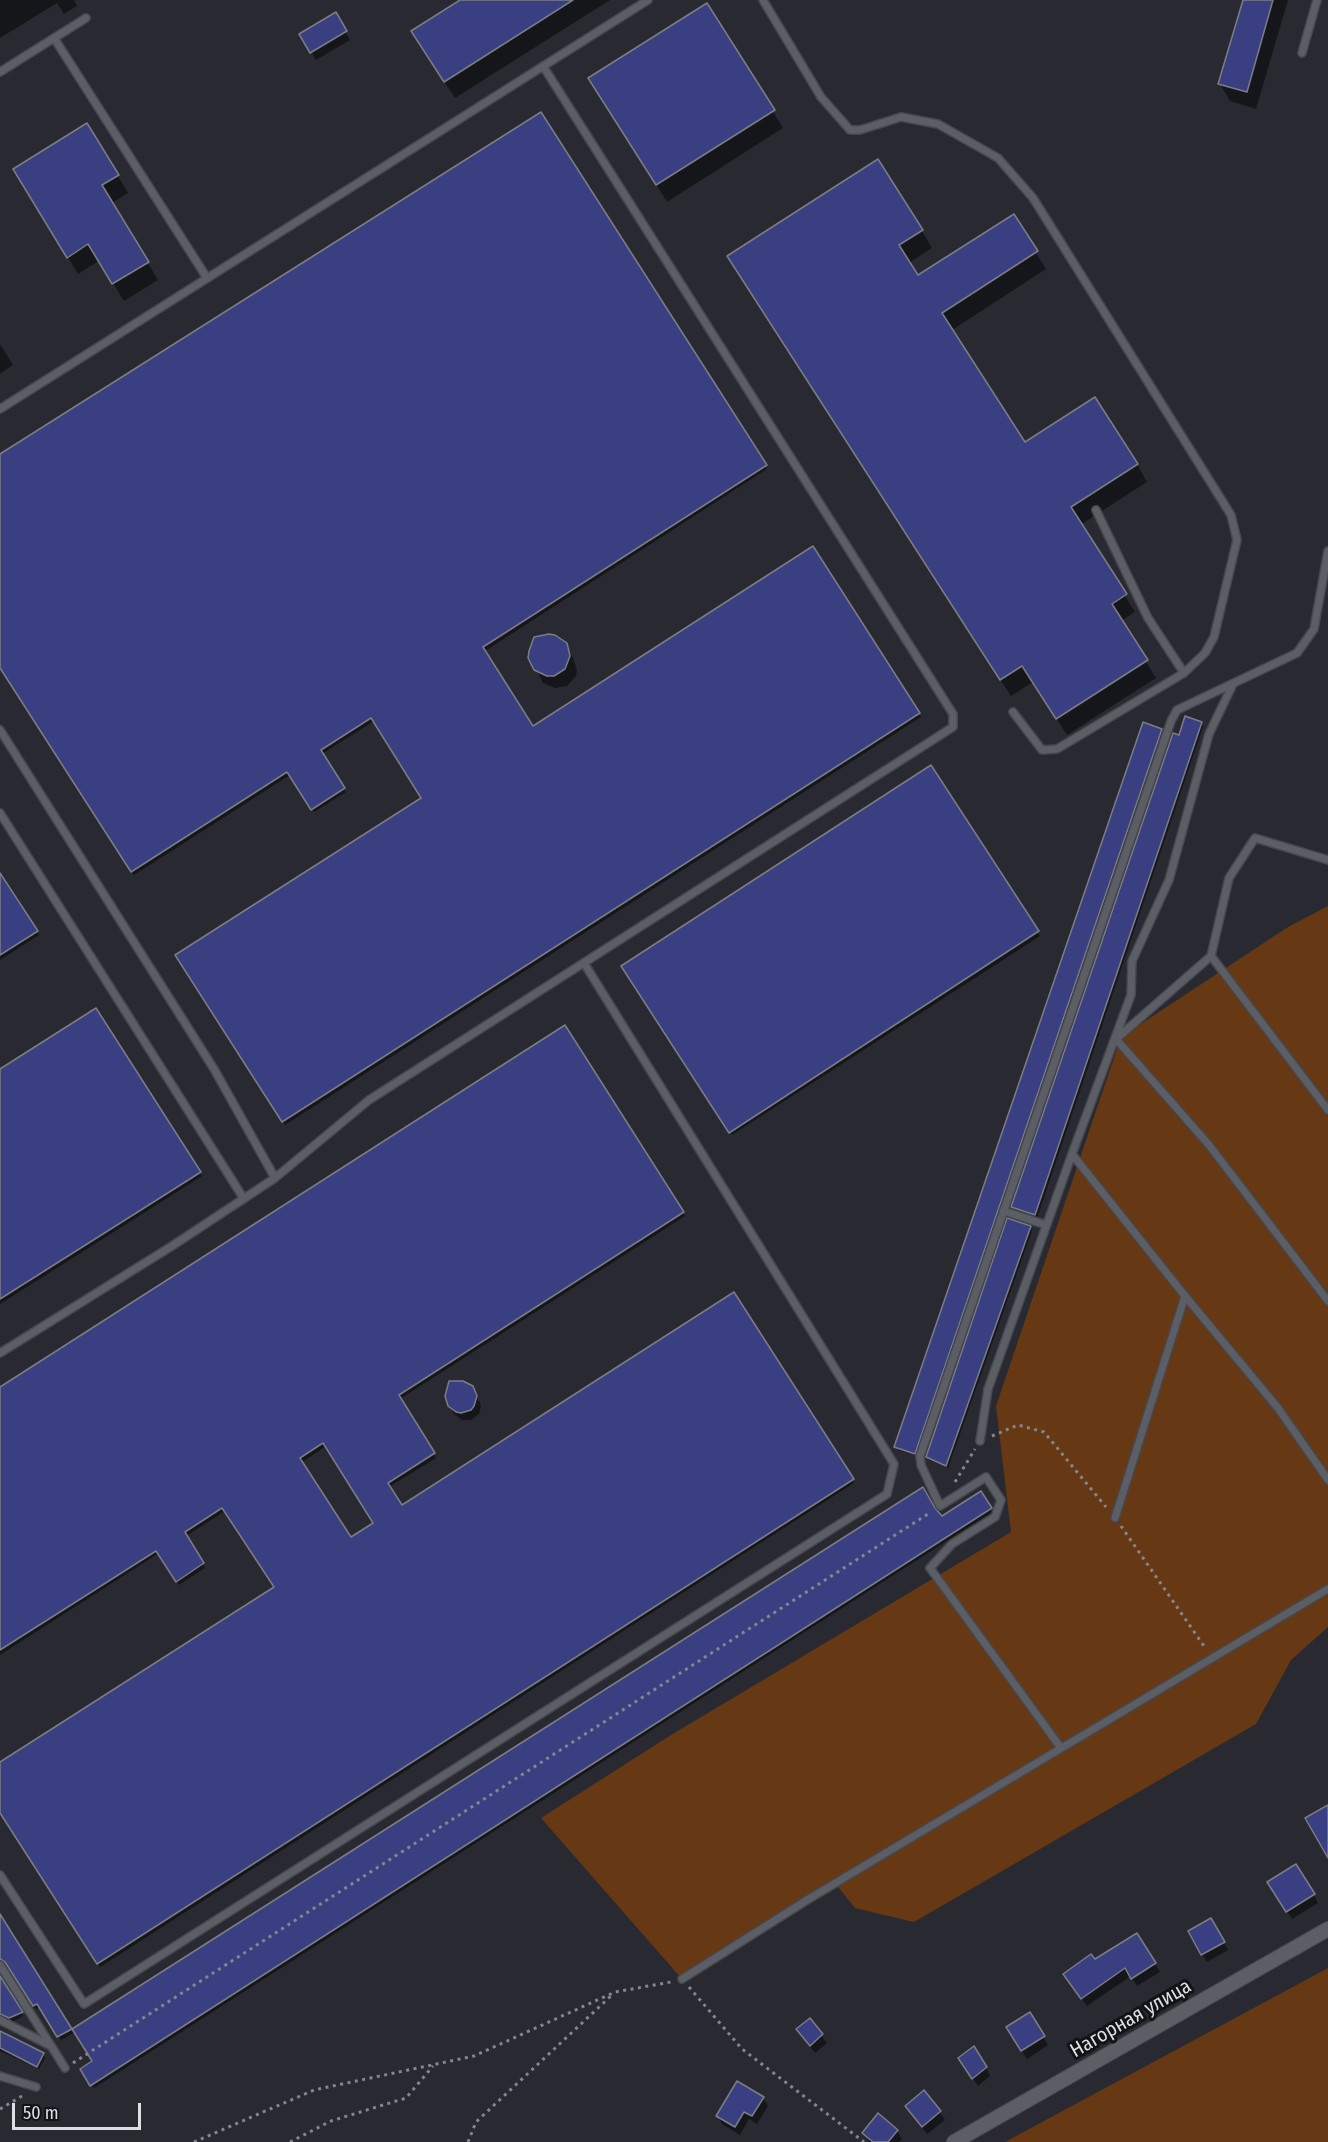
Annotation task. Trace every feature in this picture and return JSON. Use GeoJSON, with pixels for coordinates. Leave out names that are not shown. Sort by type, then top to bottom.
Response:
{"type":"FeatureCollection","features":[{"type":"Feature","properties":{"kind":"street","name":"Нагорная улица"},"geometry":{"type":"LineString","coordinates":[[954,2142],[1328,1929]]}},
{"type":"Feature","properties":{"kind":"lane"},"geometry":{"type":"LineString","coordinates":[[0,409],[648,0]]}},
{"type":"Feature","properties":{"kind":"lane"},"geometry":{"type":"LineString","coordinates":[[763,0],[821,97],[850,130],[860,130],[901,117],[938,124],[998,158],[1033,198],[1231,515],[1237,540],[1214,637],[1205,653],[1184,673],[1056,749],[1042,750],[1013,712]]}},
{"type":"Feature","properties":{"kind":"lane"},"geometry":{"type":"LineString","coordinates":[[1302,53],[1317,0]]}},
{"type":"Feature","properties":{"kind":"lane"},"geometry":{"type":"LineString","coordinates":[[0,72],[86,18]]}},
{"type":"Feature","properties":{"kind":"lane"},"geometry":{"type":"LineString","coordinates":[[54,38],[207,278]]}},
{"type":"Feature","properties":{"kind":"lane"},"geometry":{"type":"LineString","coordinates":[[0,1353],[275,1178],[369,1100],[953,728],[953,714],[543,66]]}},
{"type":"Feature","properties":{"kind":"lane"},"geometry":{"type":"LineString","coordinates":[[1096,510],[1148,618],[1184,673]]}},
{"type":"Feature","properties":{"kind":"lane"},"geometry":{"type":"LineString","coordinates":[[1061,1748],[930,1568],[952,1544],[995,1517],[1001,1500],[986,1477],[940,1506],[921,1465],[920,1456],[1172,721],[1177,710],[1232,686],[1297,653],[1314,629],[1328,551]]}},
{"type":"Feature","properties":{"kind":"lane"},"geometry":{"type":"LineString","coordinates":[[980,1441],[988,1389],[1072,1154],[1116,1039],[1131,995],[1132,961],[1169,880],[1209,734],[1232,686]]}},
{"type":"Feature","properties":{"kind":"lane"},"geometry":{"type":"LineString","coordinates":[[0,730],[214,1069],[275,1178]]}},
{"type":"Feature","properties":{"kind":"lane"},"geometry":{"type":"LineString","coordinates":[[0,813],[244,1198]]}},
{"type":"Feature","properties":{"kind":"lane"},"geometry":{"type":"LineString","coordinates":[[1116,1039],[1211,956],[1230,878],[1255,838],[1328,860]]}},
{"type":"Feature","properties":{"kind":"lane"},"geometry":{"type":"LineString","coordinates":[[1211,956],[1328,1110]]}},
{"type":"Feature","properties":{"kind":"lane"},"geometry":{"type":"LineString","coordinates":[[0,1875],[84,2004],[887,1494],[894,1464],[584,963]]}},
{"type":"Feature","properties":{"kind":"lane"},"geometry":{"type":"LineString","coordinates":[[1116,1039],[1209,1145],[1328,1301]]}},
{"type":"Feature","properties":{"kind":"lane"},"geometry":{"type":"LineString","coordinates":[[1072,1154],[1278,1408],[1328,1480]]}},
{"type":"Feature","properties":{"kind":"lane"},"geometry":{"type":"LineString","coordinates":[[1004,1211],[1046,1226]]}},
{"type":"Feature","properties":{"kind":"lane"},"geometry":{"type":"LineString","coordinates":[[1115,1518],[1185,1296]]}},
{"type":"Feature","properties":{"kind":"lane"},"geometry":{"type":"LineString","coordinates":[[682,1979],[807,1900],[1328,1588]]}},
{"type":"Feature","properties":{"kind":"lane"},"geometry":{"type":"LineString","coordinates":[[0,1965],[65,2068]]}},
{"type":"Feature","properties":{"kind":"lane"},"geometry":{"type":"LineString","coordinates":[[0,2020],[51,2046]]}},
{"type":"Feature","properties":{"kind":"lane"},"geometry":{"type":"LineString","coordinates":[[0,2076],[36,2087]]}},
{"type":"Feature","properties":{"kind":"path"},"geometry":{"type":"LineString","coordinates":[[65,2068],[940,1506],[980,1441],[1018,1425],[1044,1432],[1115,1518],[1212,1658]]}},
{"type":"Feature","properties":{"kind":"path"},"geometry":{"type":"LineString","coordinates":[[194,2142],[314,2090],[474,2055],[615,1992],[682,1979],[742,2049],[864,2142]]}},
{"type":"Feature","properties":{"kind":"path"},"geometry":{"type":"LineString","coordinates":[[468,2142],[476,2122],[615,1992]]}},
{"type":"Feature","properties":{"kind":"path"},"geometry":{"type":"LineString","coordinates":[[290,2142],[331,2121],[406,2098],[434,2064]]}},
{"type":"Feature","properties":{"kind":"path"},"geometry":{"type":"LineString","coordinates":[[0,2109],[36,2087]]}},
{"type":"Feature","properties":{"kind":"shaded area"},"geometry":{"type":"Polygon","coordinates":[[[1328,906],[1328,1627],[1291,1660],[1256,1724],[914,1922],[855,1908],[835,1883],[682,1979],[541,1818],[671,1735],[1011,1532],[996,1406],[1121,1037],[1288,927],[1328,906]]]}},
{"type":"Feature","properties":{"kind":"shaded area"},"geometry":{"type":"Polygon","coordinates":[[[1328,1968],[1328,2142],[1005,2142],[1328,1968]]]}},
{"type":"Feature","properties":{"kind":"building"},"geometry":{"type":"Polygon","coordinates":[[[460,0],[573,0],[444,82],[411,31],[460,0]]]}},
{"type":"Feature","properties":{"kind":"building"},"geometry":{"type":"Polygon","coordinates":[[[1243,0],[1273,0],[1247,92],[1218,84],[1243,0]]]}},
{"type":"Feature","properties":{"kind":"building"},"geometry":{"type":"Polygon","coordinates":[[[707,3],[775,110],[656,185],[588,78],[707,3]]]}},
{"type":"Feature","properties":{"kind":"building"},"geometry":{"type":"Polygon","coordinates":[[[336,12],[347,31],[310,53],[299,34],[336,12]]]}},
{"type":"Feature","properties":{"kind":"building"},"geometry":{"type":"Polygon","coordinates":[[[541,112],[767,465],[483,647],[533,726],[813,546],[920,713],[282,1122],[175,955],[421,798],[371,718],[321,750],[345,788],[311,810],[287,772],[131,872],[0,668],[0,454],[541,112]]]}},
{"type":"Feature","properties":{"kind":"building"},"geometry":{"type":"Polygon","coordinates":[[[87,123],[119,175],[102,185],[149,262],[112,284],[88,244],[67,258],[13,169],[87,123]]]}},
{"type":"Feature","properties":{"kind":"building"},"geometry":{"type":"Polygon","coordinates":[[[878,159],[923,230],[899,245],[918,275],[1014,214],[1038,251],[942,313],[1025,442],[1095,397],[1138,464],[1071,507],[1127,594],[1112,604],[1148,660],[1056,719],[1022,666],[1000,680],[727,256],[878,159]]]}},
{"type":"Feature","properties":{"kind":"building"},"geometry":{"type":"Polygon","coordinates":[[[549,634],[567,643],[570,656],[565,669],[554,676],[547,676],[534,670],[528,658],[534,637],[549,634]]]}},
{"type":"Feature","properties":{"kind":"building"},"geometry":{"type":"Polygon","coordinates":[[[1185,716],[1202,722],[1035,1215],[1011,1207],[1173,733],[1179,735],[1185,716]]]}},
{"type":"Feature","properties":{"kind":"building"},"geometry":{"type":"Polygon","coordinates":[[[1143,722],[1162,729],[915,1454],[894,1447],[1143,722]]]}},
{"type":"Feature","properties":{"kind":"building"},"geometry":{"type":"Polygon","coordinates":[[[931,765],[1039,931],[729,1133],[621,966],[931,765]]]}},
{"type":"Feature","properties":{"kind":"building"},"geometry":{"type":"Polygon","coordinates":[[[0,873],[38,931],[0,955],[0,873]]]}},
{"type":"Feature","properties":{"kind":"building"},"geometry":{"type":"Polygon","coordinates":[[[96,1008],[201,1172],[0,1299],[0,1069],[96,1008]]]}},
{"type":"Feature","properties":{"kind":"building"},"geometry":{"type":"Polygon","coordinates":[[[565,1025],[684,1212],[399,1395],[435,1453],[388,1483],[402,1505],[734,1292],[854,1479],[97,1964],[0,1813],[0,1762],[274,1587],[222,1508],[185,1532],[204,1563],[176,1582],[156,1551],[0,1650],[0,1387],[565,1025]],[[323,1443],[300,1458],[351,1537],[373,1523],[323,1443]]]}},
{"type":"Feature","properties":{"kind":"building"},"geometry":{"type":"Polygon","coordinates":[[[1007,1218],[1031,1226],[946,1466],[926,1457],[1007,1218]]]}},
{"type":"Feature","properties":{"kind":"building"},"geometry":{"type":"Polygon","coordinates":[[[449,1381],[463,1381],[473,1386],[477,1396],[471,1410],[461,1413],[448,1406],[445,1396],[449,1381]]]}},
{"type":"Feature","properties":{"kind":"building"},"geometry":{"type":"Polygon","coordinates":[[[923,1487],[942,1516],[981,1491],[992,1508],[90,2086],[80,2069],[92,2061],[72,2029],[923,1487]]]}},
{"type":"Feature","properties":{"kind":"building"},"geometry":{"type":"Polygon","coordinates":[[[1328,1805],[1328,1858],[1305,1818],[1328,1805]]]}},
{"type":"Feature","properties":{"kind":"building"},"geometry":{"type":"Polygon","coordinates":[[[1296,1864],[1315,1894],[1286,1912],[1267,1882],[1296,1864]]]}},
{"type":"Feature","properties":{"kind":"building"},"geometry":{"type":"Polygon","coordinates":[[[0,1914],[72,2029],[57,2037],[37,2004],[33,2006],[5,1962],[0,1959],[0,1914]]]}},
{"type":"Feature","properties":{"kind":"building"},"geometry":{"type":"Polygon","coordinates":[[[1211,1918],[1225,1942],[1201,1955],[1188,1931],[1211,1918]]]}},
{"type":"Feature","properties":{"kind":"building"},"geometry":{"type":"Polygon","coordinates":[[[1137,1933],[1156,1963],[1131,1979],[1125,1968],[1081,1999],[1063,1974],[1091,1954],[1095,1959],[1137,1933]]]}},
{"type":"Feature","properties":{"kind":"building"},"geometry":{"type":"Polygon","coordinates":[[[0,1976],[23,2012],[9,2018],[0,2014],[0,1976]]]}},
{"type":"Feature","properties":{"kind":"building"},"geometry":{"type":"Polygon","coordinates":[[[1030,2012],[1045,2036],[1021,2051],[1006,2027],[1030,2012]]]}},
{"type":"Feature","properties":{"kind":"building"},"geometry":{"type":"Polygon","coordinates":[[[810,2018],[823,2034],[810,2046],[796,2029],[810,2018]]]}},
{"type":"Feature","properties":{"kind":"building"},"geometry":{"type":"Polygon","coordinates":[[[0,2031],[44,2053],[37,2067],[0,2048],[0,2031]]]}},
{"type":"Feature","properties":{"kind":"building"},"geometry":{"type":"Polygon","coordinates":[[[974,2046],[987,2067],[972,2079],[958,2058],[974,2046]]]}},
{"type":"Feature","properties":{"kind":"building"},"geometry":{"type":"Polygon","coordinates":[[[737,2081],[764,2097],[752,2116],[744,2112],[735,2127],[716,2116],[737,2081]]]}},
{"type":"Feature","properties":{"kind":"building"},"geometry":{"type":"Polygon","coordinates":[[[924,2090],[941,2111],[922,2127],[905,2106],[924,2090]]]}},
{"type":"Feature","properties":{"kind":"building"},"geometry":{"type":"Polygon","coordinates":[[[878,2113],[898,2130],[888,2142],[873,2142],[862,2133],[878,2113]]]}}]}
